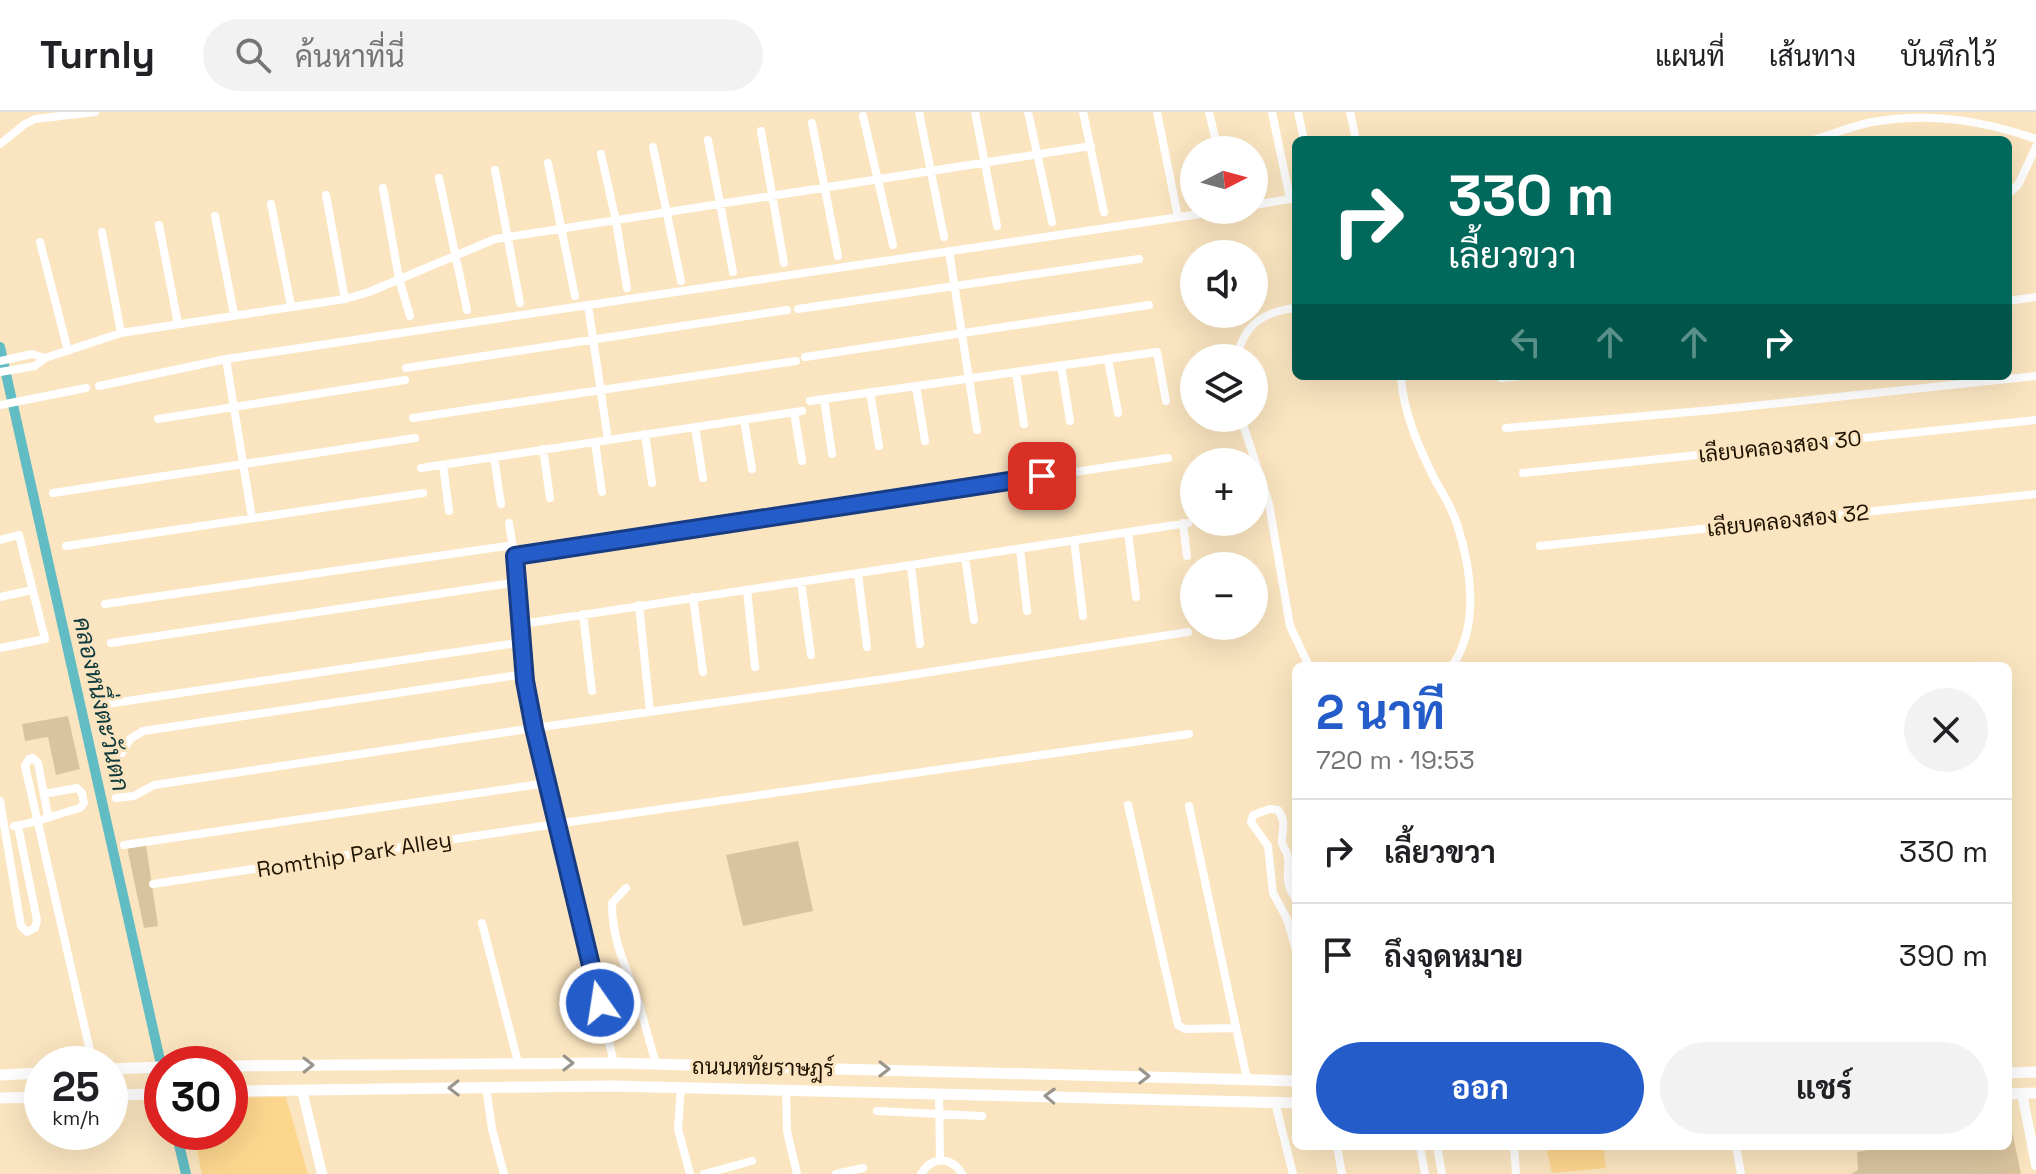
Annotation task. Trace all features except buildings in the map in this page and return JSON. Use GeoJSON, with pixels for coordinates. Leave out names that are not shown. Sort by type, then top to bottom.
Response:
{"type":"FeatureCollection","features":[{"type":"Feature","properties":{"kind":"main road","name":"ถนนหทัยราษฎร์"},"geometry":{"type":"LineString","coordinates":[[248,1066],[614,1063],[1292,1081]]}},
{"type":"Feature","properties":{"kind":"main road"},"geometry":{"type":"LineString","coordinates":[[612,1086],[614,1063]]}},
{"type":"Feature","properties":{"kind":"main road"},"geometry":{"type":"LineString","coordinates":[[681,1088],[683,1065]]}},
{"type":"Feature","properties":{"kind":"main road"},"geometry":{"type":"LineString","coordinates":[[2022,1093],[2014,1073],[2036,1072]]}},
{"type":"Feature","properties":{"kind":"main road"},"geometry":{"type":"LineString","coordinates":[[0,1075],[24,1074]]}},
{"type":"Feature","properties":{"kind":"main road","name":"ถนนหทัยราษฎร์"},"geometry":{"type":"LineString","coordinates":[[248,1091],[612,1086],[1292,1103]]}},
{"type":"Feature","properties":{"kind":"main road"},"geometry":{"type":"LineString","coordinates":[[2012,1094],[2036,1093]]}},
{"type":"Feature","properties":{"kind":"main road"},"geometry":{"type":"LineString","coordinates":[[0,1098],[24,1097]]}},
{"type":"Feature","properties":{"kind":"street"},"geometry":{"type":"LineString","coordinates":[[0,144],[35,119],[95,112]]}},
{"type":"Feature","properties":{"kind":"street"},"geometry":{"type":"LineString","coordinates":[[919,112],[944,237]]}},
{"type":"Feature","properties":{"kind":"street"},"geometry":{"type":"LineString","coordinates":[[975,112],[997,226]]}},
{"type":"Feature","properties":{"kind":"street"},"geometry":{"type":"LineString","coordinates":[[1028,112],[1052,222]]}},
{"type":"Feature","properties":{"kind":"street"},"geometry":{"type":"LineString","coordinates":[[1083,112],[1104,212]]}},
{"type":"Feature","properties":{"kind":"street"},"geometry":{"type":"LineString","coordinates":[[99,386],[226,359],[1178,217],[1157,112]]}},
{"type":"Feature","properties":{"kind":"street"},"geometry":{"type":"LineString","coordinates":[[1209,112],[1215,136]]}},
{"type":"Feature","properties":{"kind":"street"},"geometry":{"type":"LineString","coordinates":[[1272,112],[1292,194]]}},
{"type":"Feature","properties":{"kind":"street"},"geometry":{"type":"LineString","coordinates":[[1298,112],[1303,136]]}},
{"type":"Feature","properties":{"kind":"street"},"geometry":{"type":"LineString","coordinates":[[1350,112],[1355,136]]}},
{"type":"Feature","properties":{"kind":"street"},"geometry":{"type":"LineString","coordinates":[[863,116],[893,245]]}},
{"type":"Feature","properties":{"kind":"street"},"geometry":{"type":"LineString","coordinates":[[1826,136],[1872,122],[1922,116],[1967,118],[2036,139]]}},
{"type":"Feature","properties":{"kind":"street"},"geometry":{"type":"LineString","coordinates":[[812,123],[838,256]]}},
{"type":"Feature","properties":{"kind":"street"},"geometry":{"type":"LineString","coordinates":[[761,131],[784,263]]}},
{"type":"Feature","properties":{"kind":"street"},"geometry":{"type":"LineString","coordinates":[[708,140],[733,272]]}},
{"type":"Feature","properties":{"kind":"street"},"geometry":{"type":"LineString","coordinates":[[0,372],[35,366],[45,358],[121,333],[345,299],[495,239],[1091,146]]}},
{"type":"Feature","properties":{"kind":"street"},"geometry":{"type":"LineString","coordinates":[[653,147],[681,281]]}},
{"type":"Feature","properties":{"kind":"street"},"geometry":{"type":"LineString","coordinates":[[2012,190],[2018,185],[2036,147]]}},
{"type":"Feature","properties":{"kind":"street"},"geometry":{"type":"LineString","coordinates":[[601,154],[627,288]]}},
{"type":"Feature","properties":{"kind":"street"},"geometry":{"type":"LineString","coordinates":[[548,163],[575,296]]}},
{"type":"Feature","properties":{"kind":"street"},"geometry":{"type":"LineString","coordinates":[[495,170],[520,303]]}},
{"type":"Feature","properties":{"kind":"street"},"geometry":{"type":"LineString","coordinates":[[439,178],[467,310]]}},
{"type":"Feature","properties":{"kind":"street"},"geometry":{"type":"LineString","coordinates":[[383,188],[399,279],[410,316]]}},
{"type":"Feature","properties":{"kind":"street"},"geometry":{"type":"LineString","coordinates":[[326,195],[345,299]]}},
{"type":"Feature","properties":{"kind":"street"},"geometry":{"type":"LineString","coordinates":[[1268,202],[1292,198]]}},
{"type":"Feature","properties":{"kind":"street"},"geometry":{"type":"LineString","coordinates":[[271,204],[291,306]]}},
{"type":"Feature","properties":{"kind":"street"},"geometry":{"type":"LineString","coordinates":[[215,216],[234,314]]}},
{"type":"Feature","properties":{"kind":"street"},"geometry":{"type":"LineString","coordinates":[[159,225],[178,324]]}},
{"type":"Feature","properties":{"kind":"street"},"geometry":{"type":"LineString","coordinates":[[102,232],[121,333]]}},
{"type":"Feature","properties":{"kind":"street"},"geometry":{"type":"LineString","coordinates":[[40,242],[68,351]]}},
{"type":"Feature","properties":{"kind":"street"},"geometry":{"type":"LineString","coordinates":[[949,251],[977,430]]}},
{"type":"Feature","properties":{"kind":"street"},"geometry":{"type":"LineString","coordinates":[[798,309],[1139,259]]}},
{"type":"Feature","properties":{"kind":"street"},"geometry":{"type":"LineString","coordinates":[[2012,300],[2036,297]]}},
{"type":"Feature","properties":{"kind":"street"},"geometry":{"type":"LineString","coordinates":[[588,305],[608,440]]}},
{"type":"Feature","properties":{"kind":"street"},"geometry":{"type":"LineString","coordinates":[[805,357],[1149,305]]}},
{"type":"Feature","properties":{"kind":"street"},"geometry":{"type":"LineString","coordinates":[[1240,344],[1248,328],[1281,310],[1292,309]]}},
{"type":"Feature","properties":{"kind":"street"},"geometry":{"type":"LineString","coordinates":[[406,368],[787,310]]}},
{"type":"Feature","properties":{"kind":"street"},"geometry":{"type":"LineString","coordinates":[[810,401],[1157,352],[1166,401]]}},
{"type":"Feature","properties":{"kind":"street"},"geometry":{"type":"LineString","coordinates":[[0,361],[32,354],[45,358]]}},
{"type":"Feature","properties":{"kind":"street"},"geometry":{"type":"LineString","coordinates":[[226,359],[252,518]]}},
{"type":"Feature","properties":{"kind":"street"},"geometry":{"type":"LineString","coordinates":[[1108,359],[1118,413]]}},
{"type":"Feature","properties":{"kind":"street"},"geometry":{"type":"LineString","coordinates":[[413,418],[796,361]]}},
{"type":"Feature","properties":{"kind":"street"},"geometry":{"type":"LineString","coordinates":[[1061,365],[1070,421]]}},
{"type":"Feature","properties":{"kind":"street"},"geometry":{"type":"LineString","coordinates":[[1016,372],[1024,424]]}},
{"type":"Feature","properties":{"kind":"street"},"geometry":{"type":"LineString","coordinates":[[2012,379],[2036,376]]}},
{"type":"Feature","properties":{"kind":"street"},"geometry":{"type":"LineString","coordinates":[[158,419],[405,380]]}},
{"type":"Feature","properties":{"kind":"street"},"geometry":{"type":"LineString","coordinates":[[1402,380],[1407,413],[1457,525],[1466,563],[1470,610],[1466,636],[1454,662]]}},
{"type":"Feature","properties":{"kind":"street"},"geometry":{"type":"LineString","coordinates":[[1506,428],[1998,380]]}},
{"type":"Feature","properties":{"kind":"street"},"geometry":{"type":"LineString","coordinates":[[916,386],[925,441]]}},
{"type":"Feature","properties":{"kind":"street"},"geometry":{"type":"LineString","coordinates":[[1,405],[86,388]]}},
{"type":"Feature","properties":{"kind":"street"},"geometry":{"type":"LineString","coordinates":[[870,392],[879,446]]}},
{"type":"Feature","properties":{"kind":"street"},"geometry":{"type":"LineString","coordinates":[[824,399],[832,454]]}},
{"type":"Feature","properties":{"kind":"street"},"geometry":{"type":"LineString","coordinates":[[421,468],[798,412],[802,461]]}},
{"type":"Feature","properties":{"kind":"street"},"geometry":{"type":"LineString","coordinates":[[744,420],[752,469]]}},
{"type":"Feature","properties":{"kind":"street","name":"เลียบคลองสอง 30"},"geometry":{"type":"LineString","coordinates":[[1523,473],[2036,420]]}},
{"type":"Feature","properties":{"kind":"street"},"geometry":{"type":"LineString","coordinates":[[695,427],[703,478]]}},
{"type":"Feature","properties":{"kind":"street"},"geometry":{"type":"LineString","coordinates":[[1246,432],[1269,504],[1290,626],[1307,662]]}},
{"type":"Feature","properties":{"kind":"street"},"geometry":{"type":"LineString","coordinates":[[645,434],[652,483]]}},
{"type":"Feature","properties":{"kind":"street"},"geometry":{"type":"LineString","coordinates":[[53,493],[415,438]]}},
{"type":"Feature","properties":{"kind":"street"},"geometry":{"type":"LineString","coordinates":[[595,442],[602,492]]}},
{"type":"Feature","properties":{"kind":"street"},"geometry":{"type":"LineString","coordinates":[[543,449],[550,498]]}},
{"type":"Feature","properties":{"kind":"street"},"geometry":{"type":"LineString","coordinates":[[494,457],[501,504]]}},
{"type":"Feature","properties":{"kind":"street"},"geometry":{"type":"LineString","coordinates":[[515,556],[1168,458]]}},
{"type":"Feature","properties":{"kind":"street"},"geometry":{"type":"LineString","coordinates":[[443,465],[449,511]]}},
{"type":"Feature","properties":{"kind":"street"},"geometry":{"type":"LineString","coordinates":[[66,546],[423,493]]}},
{"type":"Feature","properties":{"kind":"street","name":"เลียบคลองสอง 32"},"geometry":{"type":"LineString","coordinates":[[1540,546],[2036,494]]}},
{"type":"Feature","properties":{"kind":"street"},"geometry":{"type":"LineString","coordinates":[[509,523],[534,728],[614,1063]]}},
{"type":"Feature","properties":{"kind":"street"},"geometry":{"type":"LineString","coordinates":[[522,624],[1186,523],[1187,552]]}},
{"type":"Feature","properties":{"kind":"street"},"geometry":{"type":"LineString","coordinates":[[1128,532],[1136,597]]}},
{"type":"Feature","properties":{"kind":"street"},"geometry":{"type":"LineString","coordinates":[[0,540],[19,535],[45,639],[0,648]]}},
{"type":"Feature","properties":{"kind":"street"},"geometry":{"type":"LineString","coordinates":[[1074,540],[1083,616]]}},
{"type":"Feature","properties":{"kind":"street"},"geometry":{"type":"LineString","coordinates":[[105,604],[513,545]]}},
{"type":"Feature","properties":{"kind":"street"},"geometry":{"type":"LineString","coordinates":[[1020,549],[1027,611]]}},
{"type":"Feature","properties":{"kind":"street"},"geometry":{"type":"LineString","coordinates":[[965,557],[974,620]]}},
{"type":"Feature","properties":{"kind":"street"},"geometry":{"type":"LineString","coordinates":[[911,566],[920,644]]}},
{"type":"Feature","properties":{"kind":"street"},"geometry":{"type":"LineString","coordinates":[[858,574],[867,647]]}},
{"type":"Feature","properties":{"kind":"street"},"geometry":{"type":"LineString","coordinates":[[111,643],[518,582]]}},
{"type":"Feature","properties":{"kind":"street"},"geometry":{"type":"LineString","coordinates":[[801,582],[811,655]]}},
{"type":"Feature","properties":{"kind":"street"},"geometry":{"type":"LineString","coordinates":[[0,597],[32,590]]}},
{"type":"Feature","properties":{"kind":"street"},"geometry":{"type":"LineString","coordinates":[[747,590],[755,667]]}},
{"type":"Feature","properties":{"kind":"street"},"geometry":{"type":"LineString","coordinates":[[693,597],[703,672]]}},
{"type":"Feature","properties":{"kind":"street"},"geometry":{"type":"LineString","coordinates":[[639,605],[650,712]]}},
{"type":"Feature","properties":{"kind":"street"},"geometry":{"type":"LineString","coordinates":[[583,614],[592,691]]}},
{"type":"Feature","properties":{"kind":"street"},"geometry":{"type":"LineString","coordinates":[[116,798],[134,796],[154,785],[1180,633]]}},
{"type":"Feature","properties":{"kind":"street"},"geometry":{"type":"LineString","coordinates":[[100,705],[524,642]]}},
{"type":"Feature","properties":{"kind":"street"},"geometry":{"type":"LineString","coordinates":[[122,753],[130,739],[143,731],[525,674]]}},
{"type":"Feature","properties":{"kind":"street","name":"Romthip Park Alley"},"geometry":{"type":"LineString","coordinates":[[153,884],[1189,734]]}},
{"type":"Feature","properties":{"kind":"street"},"geometry":{"type":"LineString","coordinates":[[48,816],[38,763],[33,758],[29,759],[25,766],[89,1046]]}},
{"type":"Feature","properties":{"kind":"street"},"geometry":{"type":"LineString","coordinates":[[124,845],[547,783]]}},
{"type":"Feature","properties":{"kind":"street"},"geometry":{"type":"LineString","coordinates":[[4,828],[38,823],[48,816],[83,807],[82,793],[74,788],[44,794]]}},
{"type":"Feature","properties":{"kind":"street"},"geometry":{"type":"LineString","coordinates":[[0,801],[21,926],[27,932],[35,928],[37,920],[18,826]]}},
{"type":"Feature","properties":{"kind":"street"},"geometry":{"type":"LineString","coordinates":[[1128,805],[1178,1025],[1185,1029],[1236,1028]]}},
{"type":"Feature","properties":{"kind":"street"},"geometry":{"type":"LineString","coordinates":[[1189,806],[1247,1079]]}},
{"type":"Feature","properties":{"kind":"street"},"geometry":{"type":"LineString","coordinates":[[1292,890],[1286,876],[1288,859],[1282,845],[1285,833],[1282,815],[1278,810],[1261,811],[1253,815],[1251,822],[1268,846],[1273,893],[1292,918]]}},
{"type":"Feature","properties":{"kind":"street"},"geometry":{"type":"LineString","coordinates":[[626,888],[612,903],[612,926],[656,1064]]}},
{"type":"Feature","properties":{"kind":"street"},"geometry":{"type":"LineString","coordinates":[[482,923],[518,1062]]}},
{"type":"Feature","properties":{"kind":"street"},"geometry":{"type":"LineString","coordinates":[[486,1087],[492,1129],[504,1174]]}},
{"type":"Feature","properties":{"kind":"street"},"geometry":{"type":"LineString","coordinates":[[681,1088],[678,1129],[690,1174]]}},
{"type":"Feature","properties":{"kind":"street"},"geometry":{"type":"LineString","coordinates":[[786,1089],[787,1131],[797,1174]]}},
{"type":"Feature","properties":{"kind":"street"},"geometry":{"type":"LineString","coordinates":[[302,1090],[322,1174]]}},
{"type":"Feature","properties":{"kind":"street"},"geometry":{"type":"LineString","coordinates":[[939,1093],[940,1160]]}},
{"type":"Feature","properties":{"kind":"street"},"geometry":{"type":"LineString","coordinates":[[2022,1093],[2034,1139],[2036,1165]]}},
{"type":"Feature","properties":{"kind":"street"},"geometry":{"type":"LineString","coordinates":[[1275,1102],[1293,1174]]}},
{"type":"Feature","properties":{"kind":"street"},"geometry":{"type":"LineString","coordinates":[[877,1111],[982,1116]]}},
{"type":"Feature","properties":{"kind":"street"},"geometry":{"type":"LineString","coordinates":[[1338,1150],[1342,1174]]}},
{"type":"Feature","properties":{"kind":"street"},"geometry":{"type":"LineString","coordinates":[[1421,1150],[1425,1174]]}},
{"type":"Feature","properties":{"kind":"street"},"geometry":{"type":"LineString","coordinates":[[1438,1150],[1442,1174]]}},
{"type":"Feature","properties":{"kind":"street"},"geometry":{"type":"LineString","coordinates":[[1514,1150],[1516,1174]]}},
{"type":"Feature","properties":{"kind":"street"},"geometry":{"type":"LineString","coordinates":[[1737,1150],[1741,1174]]}},
{"type":"Feature","properties":{"kind":"street"},"geometry":{"type":"LineString","coordinates":[[921,1174],[927,1165],[940,1160],[954,1164],[962,1174]]}},
{"type":"Feature","properties":{"kind":"street"},"geometry":{"type":"LineString","coordinates":[[704,1174],[752,1161]]}},
{"type":"Feature","properties":{"kind":"street"},"geometry":{"type":"LineString","coordinates":[[836,1174],[863,1168]]}},
{"type":"Feature","properties":{"kind":"shaded area"},"geometry":{"type":"Polygon","coordinates":[[[68,716],[80,769],[56,775],[48,737],[25,741],[22,724],[68,716]]]}},
{"type":"Feature","properties":{"kind":"shaded area"},"geometry":{"type":"Polygon","coordinates":[[[798,841],[813,911],[743,926],[726,855],[798,841]]]}},
{"type":"Feature","properties":{"kind":"shaded area"},"geometry":{"type":"Polygon","coordinates":[[[146,845],[158,926],[144,928],[127,847],[146,845]]]}},
{"type":"Feature","properties":{"kind":"shaded area"},"geometry":{"type":"Polygon","coordinates":[[[286,1097],[308,1174],[202,1174],[197,1150],[248,1150],[248,1098],[286,1097]]]}},
{"type":"Feature","properties":{"kind":"shaded area"},"geometry":{"type":"Polygon","coordinates":[[[2012,1131],[2021,1174],[1851,1174],[1858,1170],[1857,1152],[2012,1150],[2012,1131]]]}},
{"type":"Feature","properties":{"kind":"shaded area"},"geometry":{"type":"Polygon","coordinates":[[[1547,1150],[1604,1150],[1606,1168],[1552,1173],[1547,1150]]]}},
{"type":"Feature","properties":{"kind":"waterway","name":"คลองหนึ่งตะวันตก"},"geometry":{"type":"LineString","coordinates":[[0,347],[157,1046]]}},
{"type":"Feature","properties":{"kind":"waterway","name":"คลองหนึ่งตะวันตก"},"geometry":{"type":"LineString","coordinates":[[180,1150],[186,1174]]}},
{"type":"Feature","properties":{"kind":"route"},"geometry":{"type":"LineString","coordinates":[[600,1003],[525,681],[515,556],[1042,476]]}}]}
